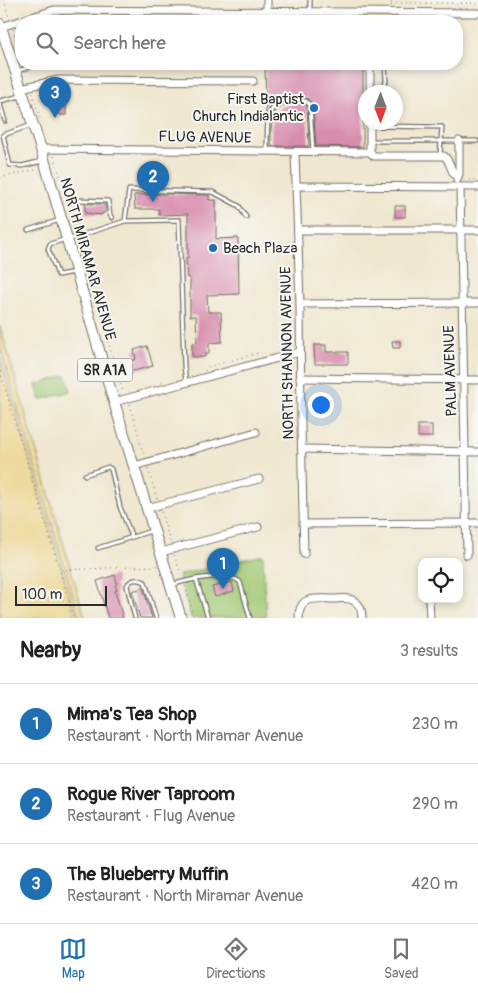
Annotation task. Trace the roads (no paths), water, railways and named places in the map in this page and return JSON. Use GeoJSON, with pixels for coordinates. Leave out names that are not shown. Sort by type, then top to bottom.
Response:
{"type":"FeatureCollection","features":[{"type":"Feature","properties":{"kind":"main road","name":"NORTH MIRAMAR AVENUE"},"geometry":{"type":"LineString","coordinates":[[0,25],[3,43],[36,122],[40,149],[114,402],[181,618]]}},
{"type":"Feature","properties":{"kind":"street"},"geometry":{"type":"LineString","coordinates":[[267,0],[267,12]]}},
{"type":"Feature","properties":{"kind":"street"},"geometry":{"type":"LineString","coordinates":[[40,15],[54,10],[370,13],[478,12]]}},
{"type":"Feature","properties":{"kind":"street"},"geometry":{"type":"LineString","coordinates":[[0,25],[15,22]]}},
{"type":"Feature","properties":{"kind":"street"},"geometry":{"type":"LineString","coordinates":[[370,70],[372,85]]}},
{"type":"Feature","properties":{"kind":"street"},"geometry":{"type":"LineString","coordinates":[[24,90],[59,80],[253,81]]}},
{"type":"Feature","properties":{"kind":"street"},"geometry":{"type":"LineString","coordinates":[[370,130],[370,152]]}},
{"type":"Feature","properties":{"kind":"street","name":"PALM AVENUE"},"geometry":{"type":"LineString","coordinates":[[459,141],[467,555]]}},
{"type":"Feature","properties":{"kind":"street","name":"FLUG AVENUE"},"geometry":{"type":"LineString","coordinates":[[40,149],[370,152],[374,156],[440,156]]}},
{"type":"Feature","properties":{"kind":"street","name":"NORTH SHANNON AVENUE"},"geometry":{"type":"LineString","coordinates":[[295,152],[300,304],[304,554]]}},
{"type":"Feature","properties":{"kind":"street"},"geometry":{"type":"LineString","coordinates":[[440,156],[447,158],[459,183]]}},
{"type":"Feature","properties":{"kind":"street"},"geometry":{"type":"LineString","coordinates":[[296,186],[459,183],[478,187]]}},
{"type":"Feature","properties":{"kind":"street"},"geometry":{"type":"LineString","coordinates":[[298,230],[478,230]]}},
{"type":"Feature","properties":{"kind":"street"},"geometry":{"type":"LineString","coordinates":[[300,304],[478,303]]}},
{"type":"Feature","properties":{"kind":"street"},"geometry":{"type":"LineString","coordinates":[[114,402],[300,352]]}},
{"type":"Feature","properties":{"kind":"street"},"geometry":{"type":"LineString","coordinates":[[300,378],[478,380]]}},
{"type":"Feature","properties":{"kind":"street"},"geometry":{"type":"LineString","coordinates":[[134,466],[256,432]]}},
{"type":"Feature","properties":{"kind":"street"},"geometry":{"type":"LineString","coordinates":[[302,449],[478,452]]}},
{"type":"Feature","properties":{"kind":"street"},"geometry":{"type":"LineString","coordinates":[[147,508],[259,480]]}},
{"type":"Feature","properties":{"kind":"street"},"geometry":{"type":"LineString","coordinates":[[303,524],[478,523]]}},
{"type":"Feature","properties":{"kind":"street"},"geometry":{"type":"LineString","coordinates":[[161,552],[258,527]]}},
{"type":"Feature","properties":{"kind":"street"},"geometry":{"type":"LineString","coordinates":[[299,618],[299,609],[302,604],[310,599],[352,599],[358,604],[362,612],[362,618]]}},
{"type":"Feature","properties":{"kind":"street"},"geometry":{"type":"LineString","coordinates":[[429,603],[430,618]]}},
{"type":"Feature","properties":{"kind":"lane"},"geometry":{"type":"LineString","coordinates":[[310,0],[310,12]]}},
{"type":"Feature","properties":{"kind":"lane"},"geometry":{"type":"LineString","coordinates":[[15,72],[21,70]]}},
{"type":"Feature","properties":{"kind":"lane"},"geometry":{"type":"LineString","coordinates":[[385,70],[385,85]]}},
{"type":"Feature","properties":{"kind":"lane"},"geometry":{"type":"LineString","coordinates":[[5,121],[0,103],[24,90]]}},
{"type":"Feature","properties":{"kind":"lane"},"geometry":{"type":"LineString","coordinates":[[267,152],[268,116],[271,109],[276,105],[306,101],[310,105],[313,152]]}},
{"type":"Feature","properties":{"kind":"lane"},"geometry":{"type":"LineString","coordinates":[[36,122],[3,135],[10,166],[45,164]]}},
{"type":"Feature","properties":{"kind":"lane"},"geometry":{"type":"LineString","coordinates":[[403,125],[442,127],[440,156]]}},
{"type":"Feature","properties":{"kind":"lane"},"geometry":{"type":"LineString","coordinates":[[370,141],[478,141]]}},
{"type":"Feature","properties":{"kind":"lane"},"geometry":{"type":"LineString","coordinates":[[125,221],[129,190],[213,192],[239,206],[246,217]]}},
{"type":"Feature","properties":{"kind":"lane"},"geometry":{"type":"LineString","coordinates":[[78,200],[108,201],[112,218]]}},
{"type":"Feature","properties":{"kind":"lane"},"geometry":{"type":"LineString","coordinates":[[28,230],[61,220]]}},
{"type":"Feature","properties":{"kind":"lane"},"geometry":{"type":"LineString","coordinates":[[76,272],[58,276],[48,249],[50,244],[125,221],[179,220],[184,366],[187,383]]}},
{"type":"Feature","properties":{"kind":"lane"},"geometry":{"type":"LineString","coordinates":[[85,475],[108,467],[111,469],[120,507],[132,537]]}},
{"type":"Feature","properties":{"kind":"lane"},"geometry":{"type":"LineString","coordinates":[[98,548],[154,531]]}},
{"type":"Feature","properties":{"kind":"lane"},"geometry":{"type":"LineString","coordinates":[[171,585],[196,579],[236,578],[240,582],[250,618]]}},
{"type":"Feature","properties":{"kind":"lane"},"geometry":{"type":"LineString","coordinates":[[196,579],[208,618]]}},
{"type":"Feature","properties":{"kind":"lane"},"geometry":{"type":"LineString","coordinates":[[135,618],[127,586],[130,581],[136,580],[145,582],[156,618]]}},
{"type":"Feature","properties":{"kind":"place","name":"First Baptist Church Indialantic"},"geometry":{"type":"Point","coordinates":[314,108]}},
{"type":"Feature","properties":{"kind":"place","name":"The Blueberry Muffin"},"geometry":{"type":"Point","coordinates":[55,118]}},
{"type":"Feature","properties":{"kind":"place","name":"Rogue River Taproom"},"geometry":{"type":"Point","coordinates":[153,202]}},
{"type":"Feature","properties":{"kind":"place","name":"Beach Plaza"},"geometry":{"type":"Point","coordinates":[213,248]}},
{"type":"Feature","properties":{"kind":"place","name":"Mima's Tea Shop"},"geometry":{"type":"Point","coordinates":[223,589]}}]}
